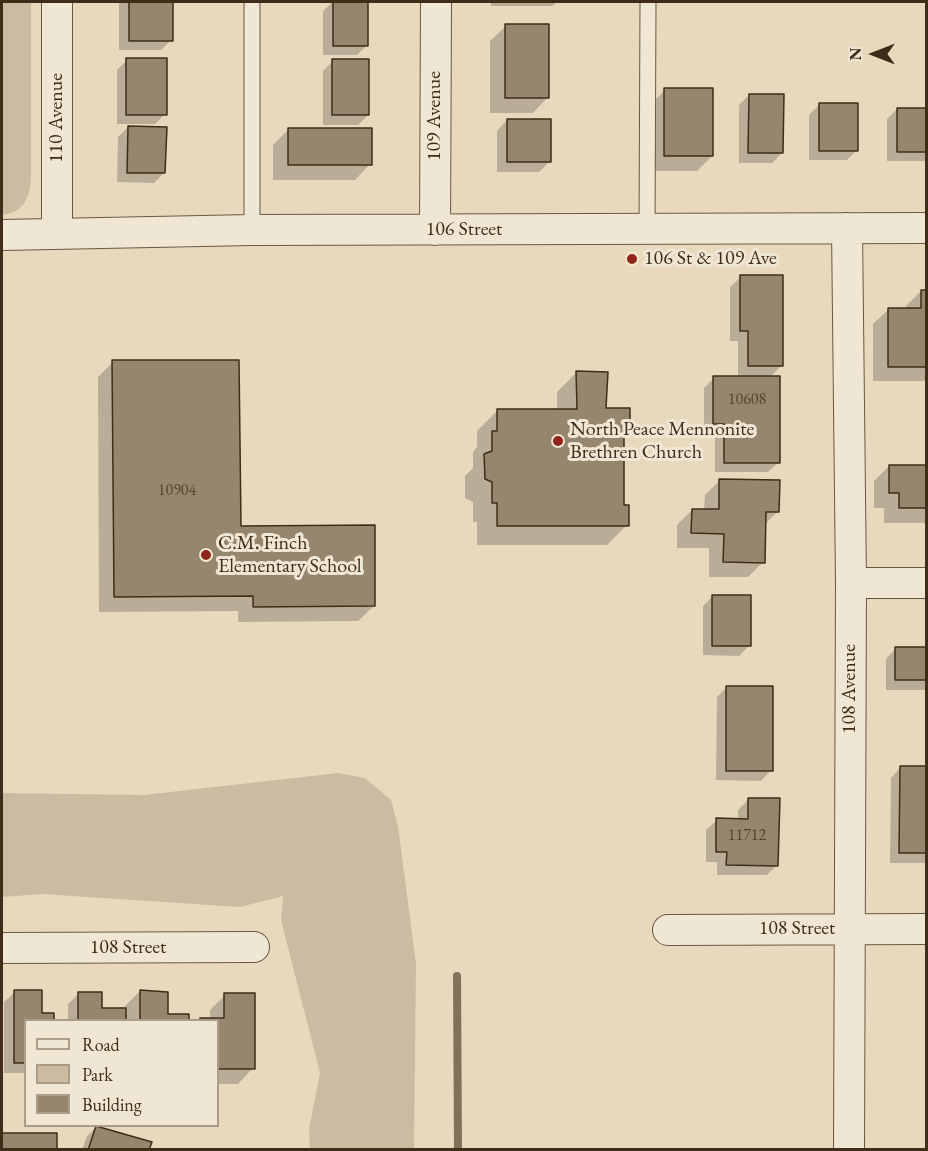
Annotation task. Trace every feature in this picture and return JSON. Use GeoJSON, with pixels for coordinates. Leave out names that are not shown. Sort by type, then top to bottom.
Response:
{"type":"FeatureCollection","features":[{"type":"Feature","properties":{"kind":"street","name":"110 Avenue"},"geometry":{"type":"LineString","coordinates":[[57,2],[57,234]]}},
{"type":"Feature","properties":{"kind":"street","name":"109 Avenue"},"geometry":{"type":"LineString","coordinates":[[435,230],[436,2]]}},
{"type":"Feature","properties":{"kind":"street","name":"108 Avenue"},"geometry":{"type":"LineString","coordinates":[[847,228],[851,583],[849,1149]]}},
{"type":"Feature","properties":{"kind":"street","name":"106 Street"},"geometry":{"type":"LineString","coordinates":[[2,235],[252,230],[927,228]]}},
{"type":"Feature","properties":{"kind":"street"},"geometry":{"type":"LineString","coordinates":[[851,583],[927,583]]}},
{"type":"Feature","properties":{"kind":"street","name":"108 Street"},"geometry":{"type":"LineString","coordinates":[[668,930],[927,929]]}},
{"type":"Feature","properties":{"kind":"street","name":"108 Street"},"geometry":{"type":"LineString","coordinates":[[2,948],[254,947]]}},
{"type":"Feature","properties":{"kind":"lane"},"geometry":{"type":"LineString","coordinates":[[252,2],[252,230]]}},
{"type":"Feature","properties":{"kind":"lane"},"geometry":{"type":"LineString","coordinates":[[647,228],[648,2]]}},
{"type":"Feature","properties":{"kind":"green space"},"geometry":{"type":"Polygon","coordinates":[[[2,2],[31,2],[31,179],[27,198],[20,208],[2,215],[2,2]]]}},
{"type":"Feature","properties":{"kind":"green space"},"geometry":{"type":"Polygon","coordinates":[[[338,773],[365,778],[391,800],[398,826],[416,964],[414,1149],[310,1149],[309,1129],[320,1073],[281,920],[283,896],[240,907],[42,894],[2,897],[2,793],[144,795],[338,773]]]}},
{"type":"Feature","properties":{"kind":"building"},"geometry":{"type":"Polygon","coordinates":[[[129,2],[173,2],[173,41],[129,41],[129,2]]]}},
{"type":"Feature","properties":{"kind":"building"},"geometry":{"type":"Polygon","coordinates":[[[333,2],[368,2],[368,46],[333,46],[333,2]]]}},
{"type":"Feature","properties":{"kind":"building"},"geometry":{"type":"Polygon","coordinates":[[[505,24],[549,24],[549,98],[505,98],[505,24]]]}},
{"type":"Feature","properties":{"kind":"building"},"geometry":{"type":"Polygon","coordinates":[[[126,58],[167,58],[167,115],[126,115],[126,58]]]}},
{"type":"Feature","properties":{"kind":"building"},"geometry":{"type":"Polygon","coordinates":[[[332,59],[369,59],[369,115],[332,115],[332,59]]]}},
{"type":"Feature","properties":{"kind":"building"},"geometry":{"type":"Polygon","coordinates":[[[664,88],[713,88],[713,156],[664,156],[664,88]]]}},
{"type":"Feature","properties":{"kind":"building"},"geometry":{"type":"Polygon","coordinates":[[[749,94],[784,94],[783,153],[748,153],[749,94]]]}},
{"type":"Feature","properties":{"kind":"building"},"geometry":{"type":"Polygon","coordinates":[[[819,103],[858,103],[858,151],[819,151],[819,103]]]}},
{"type":"Feature","properties":{"kind":"building"},"geometry":{"type":"Polygon","coordinates":[[[897,108],[926,108],[926,152],[897,152],[897,108]]]}},
{"type":"Feature","properties":{"kind":"building"},"geometry":{"type":"Polygon","coordinates":[[[507,119],[551,119],[551,162],[507,162],[507,119]]]}},
{"type":"Feature","properties":{"kind":"building"},"geometry":{"type":"Polygon","coordinates":[[[128,126],[167,127],[165,173],[127,173],[128,126]]]}},
{"type":"Feature","properties":{"kind":"building"},"geometry":{"type":"Polygon","coordinates":[[[288,128],[372,128],[372,165],[288,165],[288,128]]]}},
{"type":"Feature","properties":{"kind":"building"},"geometry":{"type":"Polygon","coordinates":[[[740,275],[783,275],[783,366],[748,366],[748,331],[740,331],[740,275]]]}},
{"type":"Feature","properties":{"kind":"building"},"geometry":{"type":"Polygon","coordinates":[[[921,290],[926,290],[926,367],[888,367],[888,308],[921,308],[921,290]]]}},
{"type":"Feature","properties":{"kind":"building"},"geometry":{"type":"Polygon","coordinates":[[[112,360],[239,360],[241,526],[375,525],[375,606],[253,607],[253,596],[114,597],[112,360]]]}},
{"type":"Feature","properties":{"kind":"building","name":"North Peace Mennonite Brethren Church"},"geometry":{"type":"Polygon","coordinates":[[[576,371],[608,372],[606,408],[630,408],[630,428],[624,429],[624,505],[629,505],[629,526],[497,526],[497,503],[492,503],[492,482],[485,479],[484,454],[492,451],[492,431],[497,431],[497,409],[577,409],[576,371]]]}},
{"type":"Feature","properties":{"kind":"building"},"geometry":{"type":"Polygon","coordinates":[[[713,376],[780,376],[780,463],[724,463],[724,424],[713,424],[713,376]]]}},
{"type":"Feature","properties":{"kind":"building"},"geometry":{"type":"Polygon","coordinates":[[[889,465],[926,465],[926,508],[899,508],[899,493],[889,493],[889,465]]]}},
{"type":"Feature","properties":{"kind":"building"},"geometry":{"type":"Polygon","coordinates":[[[719,479],[780,480],[779,512],[766,512],[765,563],[723,562],[724,534],[691,533],[692,509],[719,509],[719,479]]]}},
{"type":"Feature","properties":{"kind":"building"},"geometry":{"type":"Polygon","coordinates":[[[712,595],[751,595],[751,646],[712,646],[712,595]]]}},
{"type":"Feature","properties":{"kind":"building"},"geometry":{"type":"Polygon","coordinates":[[[895,647],[926,647],[926,680],[895,680],[895,647]]]}},
{"type":"Feature","properties":{"kind":"building"},"geometry":{"type":"Polygon","coordinates":[[[726,686],[773,686],[773,771],[726,771],[726,686]]]}},
{"type":"Feature","properties":{"kind":"building"},"geometry":{"type":"Polygon","coordinates":[[[900,766],[926,766],[926,853],[899,853],[900,766]]]}},
{"type":"Feature","properties":{"kind":"building"},"geometry":{"type":"Polygon","coordinates":[[[748,798],[780,798],[778,866],[726,865],[727,852],[716,852],[716,818],[748,819],[748,798]]]}},
{"type":"Feature","properties":{"kind":"building"},"geometry":{"type":"Polygon","coordinates":[[[14,990],[42,990],[42,1013],[54,1013],[54,1019],[24,1019],[24,1063],[14,1063],[14,990]]]}},
{"type":"Feature","properties":{"kind":"building"},"geometry":{"type":"Polygon","coordinates":[[[140,990],[168,992],[168,1014],[189,1014],[189,1019],[140,1019],[140,990]]]}},
{"type":"Feature","properties":{"kind":"building"},"geometry":{"type":"Polygon","coordinates":[[[78,992],[102,992],[102,1008],[126,1008],[126,1019],[78,1019],[78,992]]]}},
{"type":"Feature","properties":{"kind":"building"},"geometry":{"type":"Polygon","coordinates":[[[224,993],[255,993],[255,1069],[219,1069],[219,1019],[200,1018],[224,1018],[224,993]]]}},
{"type":"Feature","properties":{"kind":"building"},"geometry":{"type":"Polygon","coordinates":[[[96,1127],[152,1142],[149,1150],[88,1150],[96,1127]]]}},
{"type":"Feature","properties":{"kind":"building"},"geometry":{"type":"Polygon","coordinates":[[[2,1133],[57,1133],[57,1150],[2,1150],[2,1133]]]}},
{"type":"Feature","properties":{"kind":"waterway"},"geometry":{"type":"LineString","coordinates":[[457,976],[458,1150]]}},
{"type":"Feature","properties":{"kind":"place","name":"106 St & 109 Ave"},"geometry":{"type":"Point","coordinates":[632,259]}},
{"type":"Feature","properties":{"kind":"place","name":"North Peace Mennonite Brethren Church"},"geometry":{"type":"Point","coordinates":[558,441]}},
{"type":"Feature","properties":{"kind":"place","name":"C.M. Finch Elementary School"},"geometry":{"type":"Point","coordinates":[206,555]}}]}
